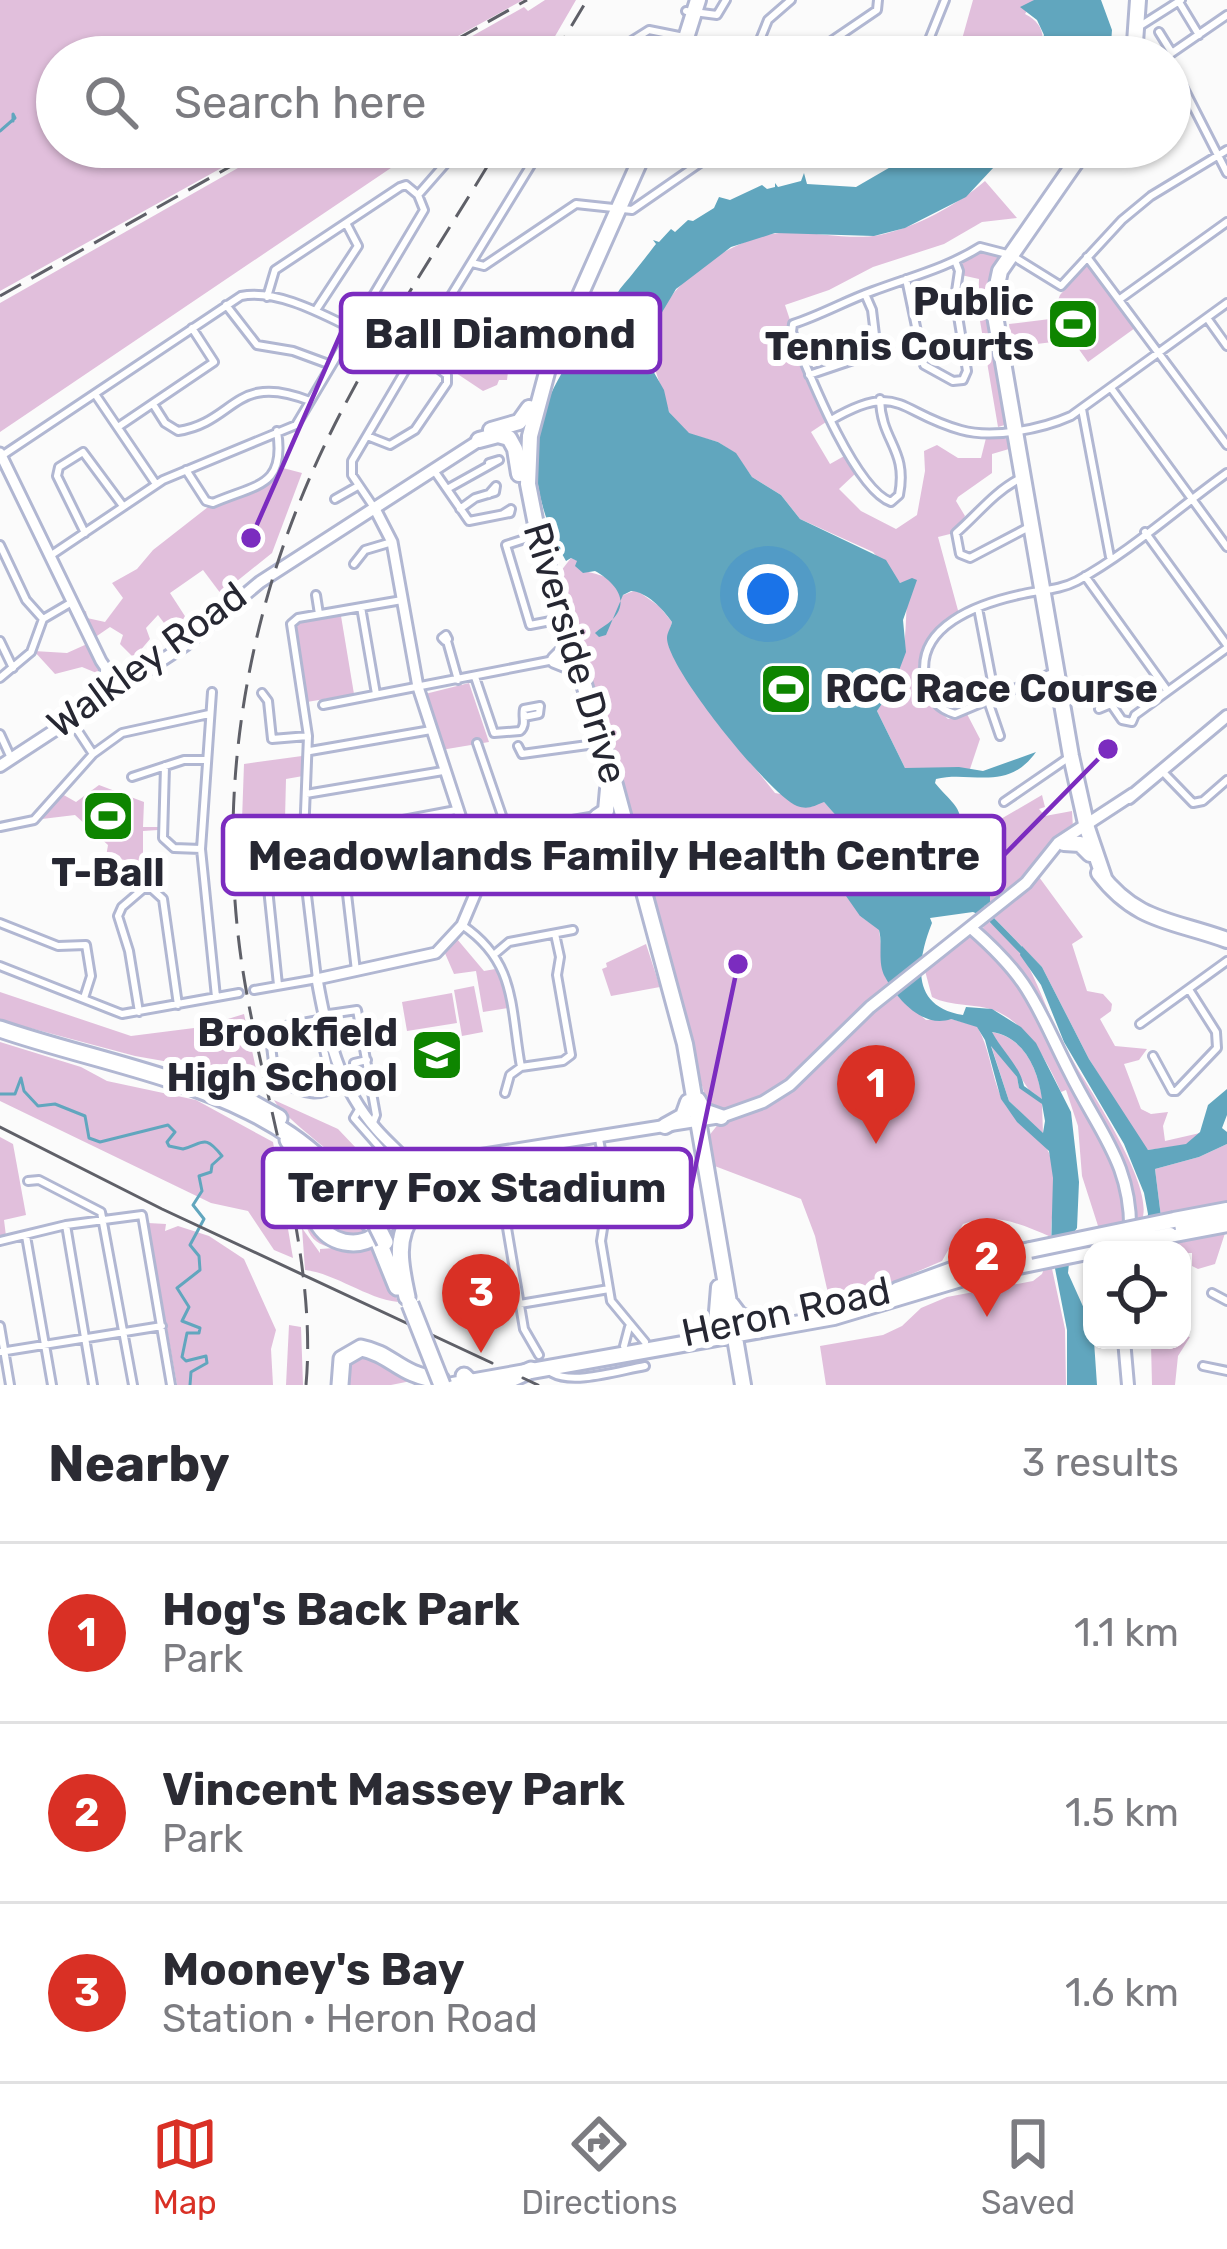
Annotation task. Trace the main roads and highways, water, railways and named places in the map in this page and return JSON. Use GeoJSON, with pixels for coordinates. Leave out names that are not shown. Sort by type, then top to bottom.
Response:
{"type":"FeatureCollection","features":[{"type":"Feature","properties":{"kind":"highway"},"geometry":{"type":"LineString","coordinates":[[0,1029],[197,1090],[262,1119],[322,1160],[372,1221]]}},
{"type":"Feature","properties":{"kind":"highway"},"geometry":{"type":"LineString","coordinates":[[92,1057],[210,1083],[250,1101],[293,1128],[366,1187],[395,1190],[425,1176]]}},
{"type":"Feature","properties":{"kind":"highway"},"geometry":{"type":"LineString","coordinates":[[262,1119],[296,1150],[314,1216],[334,1239],[353,1243],[372,1238],[425,1176]]}},
{"type":"Feature","properties":{"kind":"highway"},"geometry":{"type":"LineString","coordinates":[[293,1128],[338,1170],[372,1221],[407,1302],[455,1382]]}},
{"type":"Feature","properties":{"kind":"highway"},"geometry":{"type":"LineString","coordinates":[[372,1221],[341,1190],[327,1189],[320,1195],[316,1208],[323,1225],[342,1237],[359,1238],[381,1226],[425,1176]]}},
{"type":"Feature","properties":{"kind":"highway"},"geometry":{"type":"LineString","coordinates":[[407,1302],[400,1244],[412,1216],[430,1199],[425,1176]]}},
{"type":"Feature","properties":{"kind":"highway"},"geometry":{"type":"LineString","coordinates":[[339,1381],[344,1356],[361,1348],[375,1351],[412,1375],[455,1382]]}},
{"type":"Feature","properties":{"kind":"highway"},"geometry":{"type":"LineString","coordinates":[[496,1385],[535,1363]]}},
{"type":"Feature","properties":{"kind":"main road"},"geometry":{"type":"LineString","coordinates":[[1135,36],[1138,0]]}},
{"type":"Feature","properties":{"kind":"main road"},"geometry":{"type":"LineString","coordinates":[[683,36],[692,6]]}},
{"type":"Feature","properties":{"kind":"main road","name":"Riverside Drive"},"geometry":{"type":"LineString","coordinates":[[635,168],[621,209],[558,335],[529,408],[519,474],[531,537],[619,813],[666,988]]}},
{"type":"Feature","properties":{"kind":"main road"},"geometry":{"type":"LineString","coordinates":[[1071,168],[997,279],[993,304],[1071,757],[1104,878]]}},
{"type":"Feature","properties":{"kind":"main road","name":"Riverside Drive"},"geometry":{"type":"LineString","coordinates":[[558,335],[526,434],[531,504],[566,658],[619,813],[666,988],[691,1097],[741,1385]]}},
{"type":"Feature","properties":{"kind":"main road"},"geometry":{"type":"LineString","coordinates":[[485,435],[518,422],[529,408]]}},
{"type":"Feature","properties":{"kind":"main road"},"geometry":{"type":"LineString","coordinates":[[485,435],[526,434]]}},
{"type":"Feature","properties":{"kind":"main road"},"geometry":{"type":"LineString","coordinates":[[485,435],[509,438],[515,446],[519,474]]}},
{"type":"Feature","properties":{"kind":"main road","name":"Walkley Road"},"geometry":{"type":"LineString","coordinates":[[0,766],[192,632],[269,569],[375,509],[485,435]]}},
{"type":"Feature","properties":{"kind":"main road"},"geometry":{"type":"LineString","coordinates":[[106,671],[114,688]]}},
{"type":"Feature","properties":{"kind":"main road"},"geometry":{"type":"LineString","coordinates":[[425,1176],[483,1157],[721,1117],[763,1102],[790,1085],[889,991],[1032,878],[1058,843],[1133,794],[1227,716]]}},
{"type":"Feature","properties":{"kind":"main road"},"geometry":{"type":"LineString","coordinates":[[608,788],[608,808],[597,817],[614,823],[621,832]]}},
{"type":"Feature","properties":{"kind":"main road"},"geometry":{"type":"LineString","coordinates":[[1045,860],[1086,823]]}},
{"type":"Feature","properties":{"kind":"main road"},"geometry":{"type":"LineString","coordinates":[[1086,823],[1090,854]]}},
{"type":"Feature","properties":{"kind":"main road"},"geometry":{"type":"LineString","coordinates":[[1064,843],[1080,844],[1118,898],[1141,913],[1225,934]]}},
{"type":"Feature","properties":{"kind":"main road"},"geometry":{"type":"LineString","coordinates":[[976,923],[982,938],[1030,988],[1071,1076],[1116,1153],[1129,1198],[1128,1241]]}},
{"type":"Feature","properties":{"kind":"main road"},"geometry":{"type":"LineString","coordinates":[[945,947],[970,936],[982,938]]}},
{"type":"Feature","properties":{"kind":"main road"},"geometry":{"type":"LineString","coordinates":[[664,1126],[683,1116],[691,1097],[704,1111],[721,1117]]}},
{"type":"Feature","properties":{"kind":"main road"},"geometry":{"type":"LineString","coordinates":[[664,1126],[686,1130],[698,1142],[721,1117]]}},
{"type":"Feature","properties":{"kind":"main road","name":"Heron Road"},"geometry":{"type":"LineString","coordinates":[[1128,1241],[1227,1210]]}},
{"type":"Feature","properties":{"kind":"main road","name":"Heron Road"},"geometry":{"type":"LineString","coordinates":[[1031,1256],[1172,1228],[1227,1223]]}},
{"type":"Feature","properties":{"kind":"main road","name":"Heron Road"},"geometry":{"type":"LineString","coordinates":[[649,1346],[685,1344],[851,1305],[971,1263],[1083,1252]]}},
{"type":"Feature","properties":{"kind":"main road"},"geometry":{"type":"LineString","coordinates":[[723,1293],[740,1316],[762,1327],[743,1344],[741,1385]]}},
{"type":"Feature","properties":{"kind":"main road"},"geometry":{"type":"LineString","coordinates":[[709,1332],[716,1324],[723,1293]]}},
{"type":"Feature","properties":{"kind":"main road","name":"Heron Road"},"geometry":{"type":"LineString","coordinates":[[412,1385],[455,1382],[709,1332],[730,1332]]}},
{"type":"Feature","properties":{"kind":"main road","name":"Riverside Drive"},"geometry":{"type":"LineString","coordinates":[[730,1332],[731,1360],[741,1385]]}},
{"type":"Feature","properties":{"kind":"main road"},"geometry":{"type":"LineString","coordinates":[[685,1344],[722,1346],[731,1360]]}},
{"type":"Feature","properties":{"kind":"main road"},"geometry":{"type":"LineString","coordinates":[[596,1359],[638,1348],[649,1346],[643,1367],[640,1358],[627,1350]]}},
{"type":"Feature","properties":{"kind":"main road"},"geometry":{"type":"LineString","coordinates":[[1125,1349],[1128,1385]]}},
{"type":"Feature","properties":{"kind":"main road","name":"Heron Road"},"geometry":{"type":"LineString","coordinates":[[455,1382],[535,1363],[596,1359],[627,1350]]}},
{"type":"Feature","properties":{"kind":"water"},"geometry":{"type":"Polygon","coordinates":[[[1034,0],[1101,0],[1112,36],[1044,36],[1037,20],[1020,7],[1034,0]]]}},
{"type":"Feature","properties":{"kind":"water"},"geometry":{"type":"Polygon","coordinates":[[[889,168],[993,168],[966,197],[905,228],[874,236],[775,233],[731,247],[676,289],[658,319],[652,369],[669,412],[689,433],[736,453],[752,477],[781,495],[800,519],[886,560],[900,583],[917,580],[903,620],[906,652],[892,689],[877,711],[905,768],[983,771],[1036,752],[1025,765],[1001,776],[936,779],[960,816],[955,844],[972,847],[984,863],[984,875],[990,879],[990,905],[984,906],[985,917],[973,912],[930,918],[922,981],[934,1003],[946,1010],[963,1015],[966,1007],[992,1009],[1021,1027],[1036,1043],[1071,1112],[1079,1182],[1068,1273],[1083,1306],[1083,1349],[1095,1349],[1097,1385],[1067,1385],[1067,1330],[1051,1248],[1049,1151],[1017,1122],[1001,1099],[977,1027],[921,1016],[896,994],[883,971],[879,930],[860,916],[846,896],[860,877],[862,845],[824,802],[797,806],[765,779],[683,675],[667,638],[672,622],[643,594],[631,591],[620,602],[614,586],[602,575],[583,573],[575,566],[577,561],[566,561],[543,508],[536,456],[546,406],[558,380],[574,354],[599,330],[620,289],[656,244],[653,240],[659,242],[671,229],[675,232],[714,208],[719,197],[730,200],[762,185],[767,189],[775,183],[778,187],[801,181],[804,173],[807,184],[856,187],[889,168]],[[992,1032],[1024,1086],[1042,1099],[1028,1056],[1013,1040],[992,1032]],[[991,1046],[1009,1101],[1043,1133],[1042,1104],[1019,1088],[1017,1077],[991,1046]]]}},
{"type":"Feature","properties":{"kind":"water"},"geometry":{"type":"Polygon","coordinates":[[[613,619],[606,635],[595,633],[613,619]]]}},
{"type":"Feature","properties":{"kind":"water"},"geometry":{"type":"Polygon","coordinates":[[[1022,946],[1042,967],[1089,1059],[1148,1150],[1186,1144],[1200,1132],[1208,1105],[1227,1089],[1222,1128],[1227,1144],[1155,1169],[1161,1217],[1157,1241],[1143,1241],[1148,1214],[1144,1193],[1124,1144],[1064,1042],[1041,985],[1020,955],[1022,946]]]}},
{"type":"Feature","properties":{"kind":"waterway"},"geometry":{"type":"LineString","coordinates":[[0,131],[15,118],[13,114],[13,121]]}},
{"type":"Feature","properties":{"kind":"waterway"},"geometry":{"type":"LineString","coordinates":[[985,913],[1022,951]]}},
{"type":"Feature","properties":{"kind":"waterway"},"geometry":{"type":"LineString","coordinates":[[0,1094],[15,1094],[21,1078],[24,1091],[38,1106],[55,1104],[85,1116],[89,1138],[100,1142],[168,1125],[175,1132],[169,1146],[183,1149],[207,1142],[222,1156],[211,1172],[199,1176],[202,1191],[193,1205],[204,1219],[190,1245],[199,1256],[200,1270],[177,1288],[189,1307],[182,1321],[200,1328],[199,1333],[187,1333],[182,1357],[186,1361],[206,1356],[207,1363],[191,1372],[190,1385]]}},
{"type":"Feature","properties":{"kind":"tram line"},"geometry":{"type":"LineString","coordinates":[[0,1127],[162,1209],[492,1363]]}},
{"type":"Feature","properties":{"kind":"tram line"},"geometry":{"type":"LineString","coordinates":[[523,1378],[538,1385]]}},
{"type":"Feature","properties":{"kind":"railway"},"geometry":{"type":"LineString","coordinates":[[463,36],[527,0]]}},
{"type":"Feature","properties":{"kind":"railway"},"geometry":{"type":"LineString","coordinates":[[566,36],[587,0]]}},
{"type":"Feature","properties":{"kind":"railway"},"geometry":{"type":"LineString","coordinates":[[0,296],[228,168]]}},
{"type":"Feature","properties":{"kind":"railway"},"geometry":{"type":"LineString","coordinates":[[306,1385],[304,1282],[251,1016],[235,897],[233,829],[245,694],[278,562],[329,436],[389,326],[486,168]]}},
{"type":"Feature","properties":{"kind":"place","name":"Public Tennis Courts"},"geometry":{"type":"Point","coordinates":[1073,324]}},
{"type":"Feature","properties":{"kind":"place","name":"Ball Diamond"},"geometry":{"type":"Point","coordinates":[251,538]}},
{"type":"Feature","properties":{"kind":"place","name":"RCC Race Course"},"geometry":{"type":"Point","coordinates":[786,689]}},
{"type":"Feature","properties":{"kind":"place","name":"Meadowlands Family Health Centre"},"geometry":{"type":"Point","coordinates":[1108,749]}},
{"type":"Feature","properties":{"kind":"place","name":"T-Ball"},"geometry":{"type":"Point","coordinates":[108,816]}},
{"type":"Feature","properties":{"kind":"place","name":"Terry Fox Stadium"},"geometry":{"type":"Point","coordinates":[738,964]}},
{"type":"Feature","properties":{"kind":"place","name":"Brookfield High School"},"geometry":{"type":"Point","coordinates":[437,1055]}},
{"type":"Feature","properties":{"kind":"place","name":"Hog's Back Park"},"geometry":{"type":"Point","coordinates":[876,1144]}},
{"type":"Feature","properties":{"kind":"place","name":"Vincent Massey Park"},"geometry":{"type":"Point","coordinates":[987,1317]}},
{"type":"Feature","properties":{"kind":"place","name":"Mooney's Bay"},"geometry":{"type":"Point","coordinates":[481,1353]}}]}
